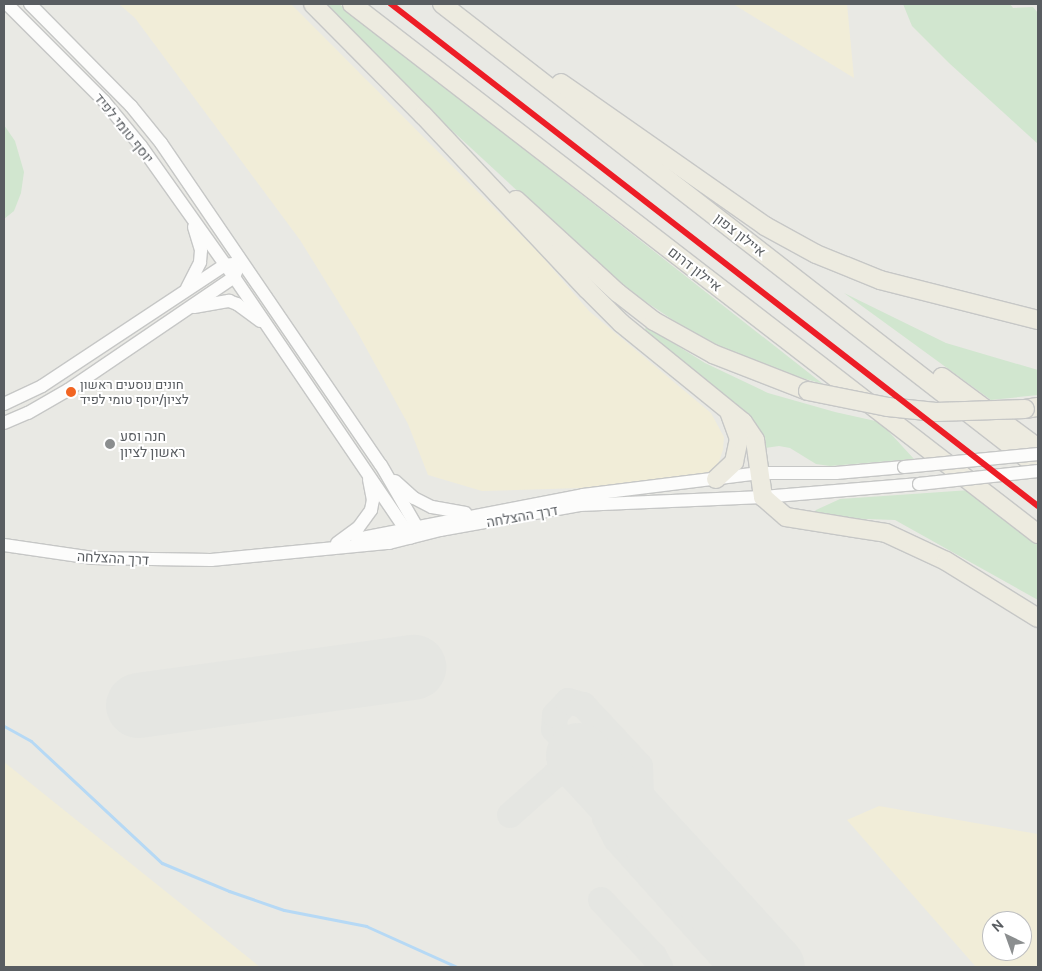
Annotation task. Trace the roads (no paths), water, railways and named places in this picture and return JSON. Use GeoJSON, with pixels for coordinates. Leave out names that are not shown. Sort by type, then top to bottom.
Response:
{"type":"FeatureCollection","features":[{"type":"Feature","properties":{"kind":"highway"},"geometry":{"type":"LineString","coordinates":[[313,4],[423,115],[533,234],[614,316],[747,427],[755,440],[763,497],[786,517],[886,532],[921,547],[991,587],[1038,618]]}},
{"type":"Feature","properties":{"kind":"highway","name":"איילון דרום"},"geometry":{"type":"LineString","coordinates":[[352,4],[1038,534]]}},
{"type":"Feature","properties":{"kind":"highway","name":"איילון צפון"},"geometry":{"type":"LineString","coordinates":[[442,4],[1038,467]]}},
{"type":"Feature","properties":{"kind":"highway"},"geometry":{"type":"LineString","coordinates":[[449,4],[772,230],[816,254],[880,280],[1038,320]]}},
{"type":"Feature","properties":{"kind":"highway"},"geometry":{"type":"LineString","coordinates":[[423,115],[574,254],[654,321],[713,354],[808,391],[888,407],[936,412],[1032,408]]}},
{"type":"Feature","properties":{"kind":"highway"},"geometry":{"type":"LineString","coordinates":[[791,275],[842,305],[1038,448]]}},
{"type":"Feature","properties":{"kind":"highway"},"geometry":{"type":"LineString","coordinates":[[716,479],[734,462],[739,439],[729,411]]}},
{"type":"Feature","properties":{"kind":"street","name":"יוסף טומי לפיד"},"geometry":{"type":"LineString","coordinates":[[7,4],[104,101],[141,146],[226,265],[366,468],[414,531]]}},
{"type":"Feature","properties":{"kind":"street","name":"יוסף טומי לפיד"},"geometry":{"type":"LineString","coordinates":[[30,4],[131,106],[161,144],[381,465]]}},
{"type":"Feature","properties":{"kind":"street"},"geometry":{"type":"LineString","coordinates":[[184,292],[200,262],[201,250],[191,218]]}},
{"type":"Feature","properties":{"kind":"street"},"geometry":{"type":"LineString","coordinates":[[4,404],[21,398],[57,376],[226,265],[242,262]]}},
{"type":"Feature","properties":{"kind":"street"},"geometry":{"type":"LineString","coordinates":[[4,423],[60,394],[189,308],[234,277],[242,262]]}},
{"type":"Feature","properties":{"kind":"street"},"geometry":{"type":"LineString","coordinates":[[189,308],[229,301],[237,304],[268,327]]}},
{"type":"Feature","properties":{"kind":"street","name":"דרך ההצלחה"},"geometry":{"type":"LineString","coordinates":[[4,545],[64,555],[157,560],[211,560],[389,542],[414,531],[478,514],[583,495],[760,473],[836,473],[1038,454]]}},
{"type":"Feature","properties":{"kind":"street"},"geometry":{"type":"LineString","coordinates":[[381,465],[414,498],[432,507],[478,514]]}},
{"type":"Feature","properties":{"kind":"street"},"geometry":{"type":"LineString","coordinates":[[381,465],[414,531]]}},
{"type":"Feature","properties":{"kind":"street"},"geometry":{"type":"LineString","coordinates":[[337,543],[358,528],[371,510],[372,488],[366,468]]}},
{"type":"Feature","properties":{"kind":"street","name":"דרך ההצלחה"},"geometry":{"type":"LineString","coordinates":[[283,553],[580,505],[763,497],[919,484],[1038,471]]}},
{"type":"Feature","properties":{"kind":"waterway"},"geometry":{"type":"LineString","coordinates":[[4,726],[31,741],[162,863],[229,891],[284,910],[366,926],[457,967]]}},
{"type":"Feature","properties":{"kind":"place","name":"חונים נוסעים ראשון לציון/יוסף טומי לפיד"},"geometry":{"type":"Point","coordinates":[71,392]}},
{"type":"Feature","properties":{"kind":"place","name":"חנה וסע ראשון לציון"},"geometry":{"type":"Point","coordinates":[110,444]}}]}
